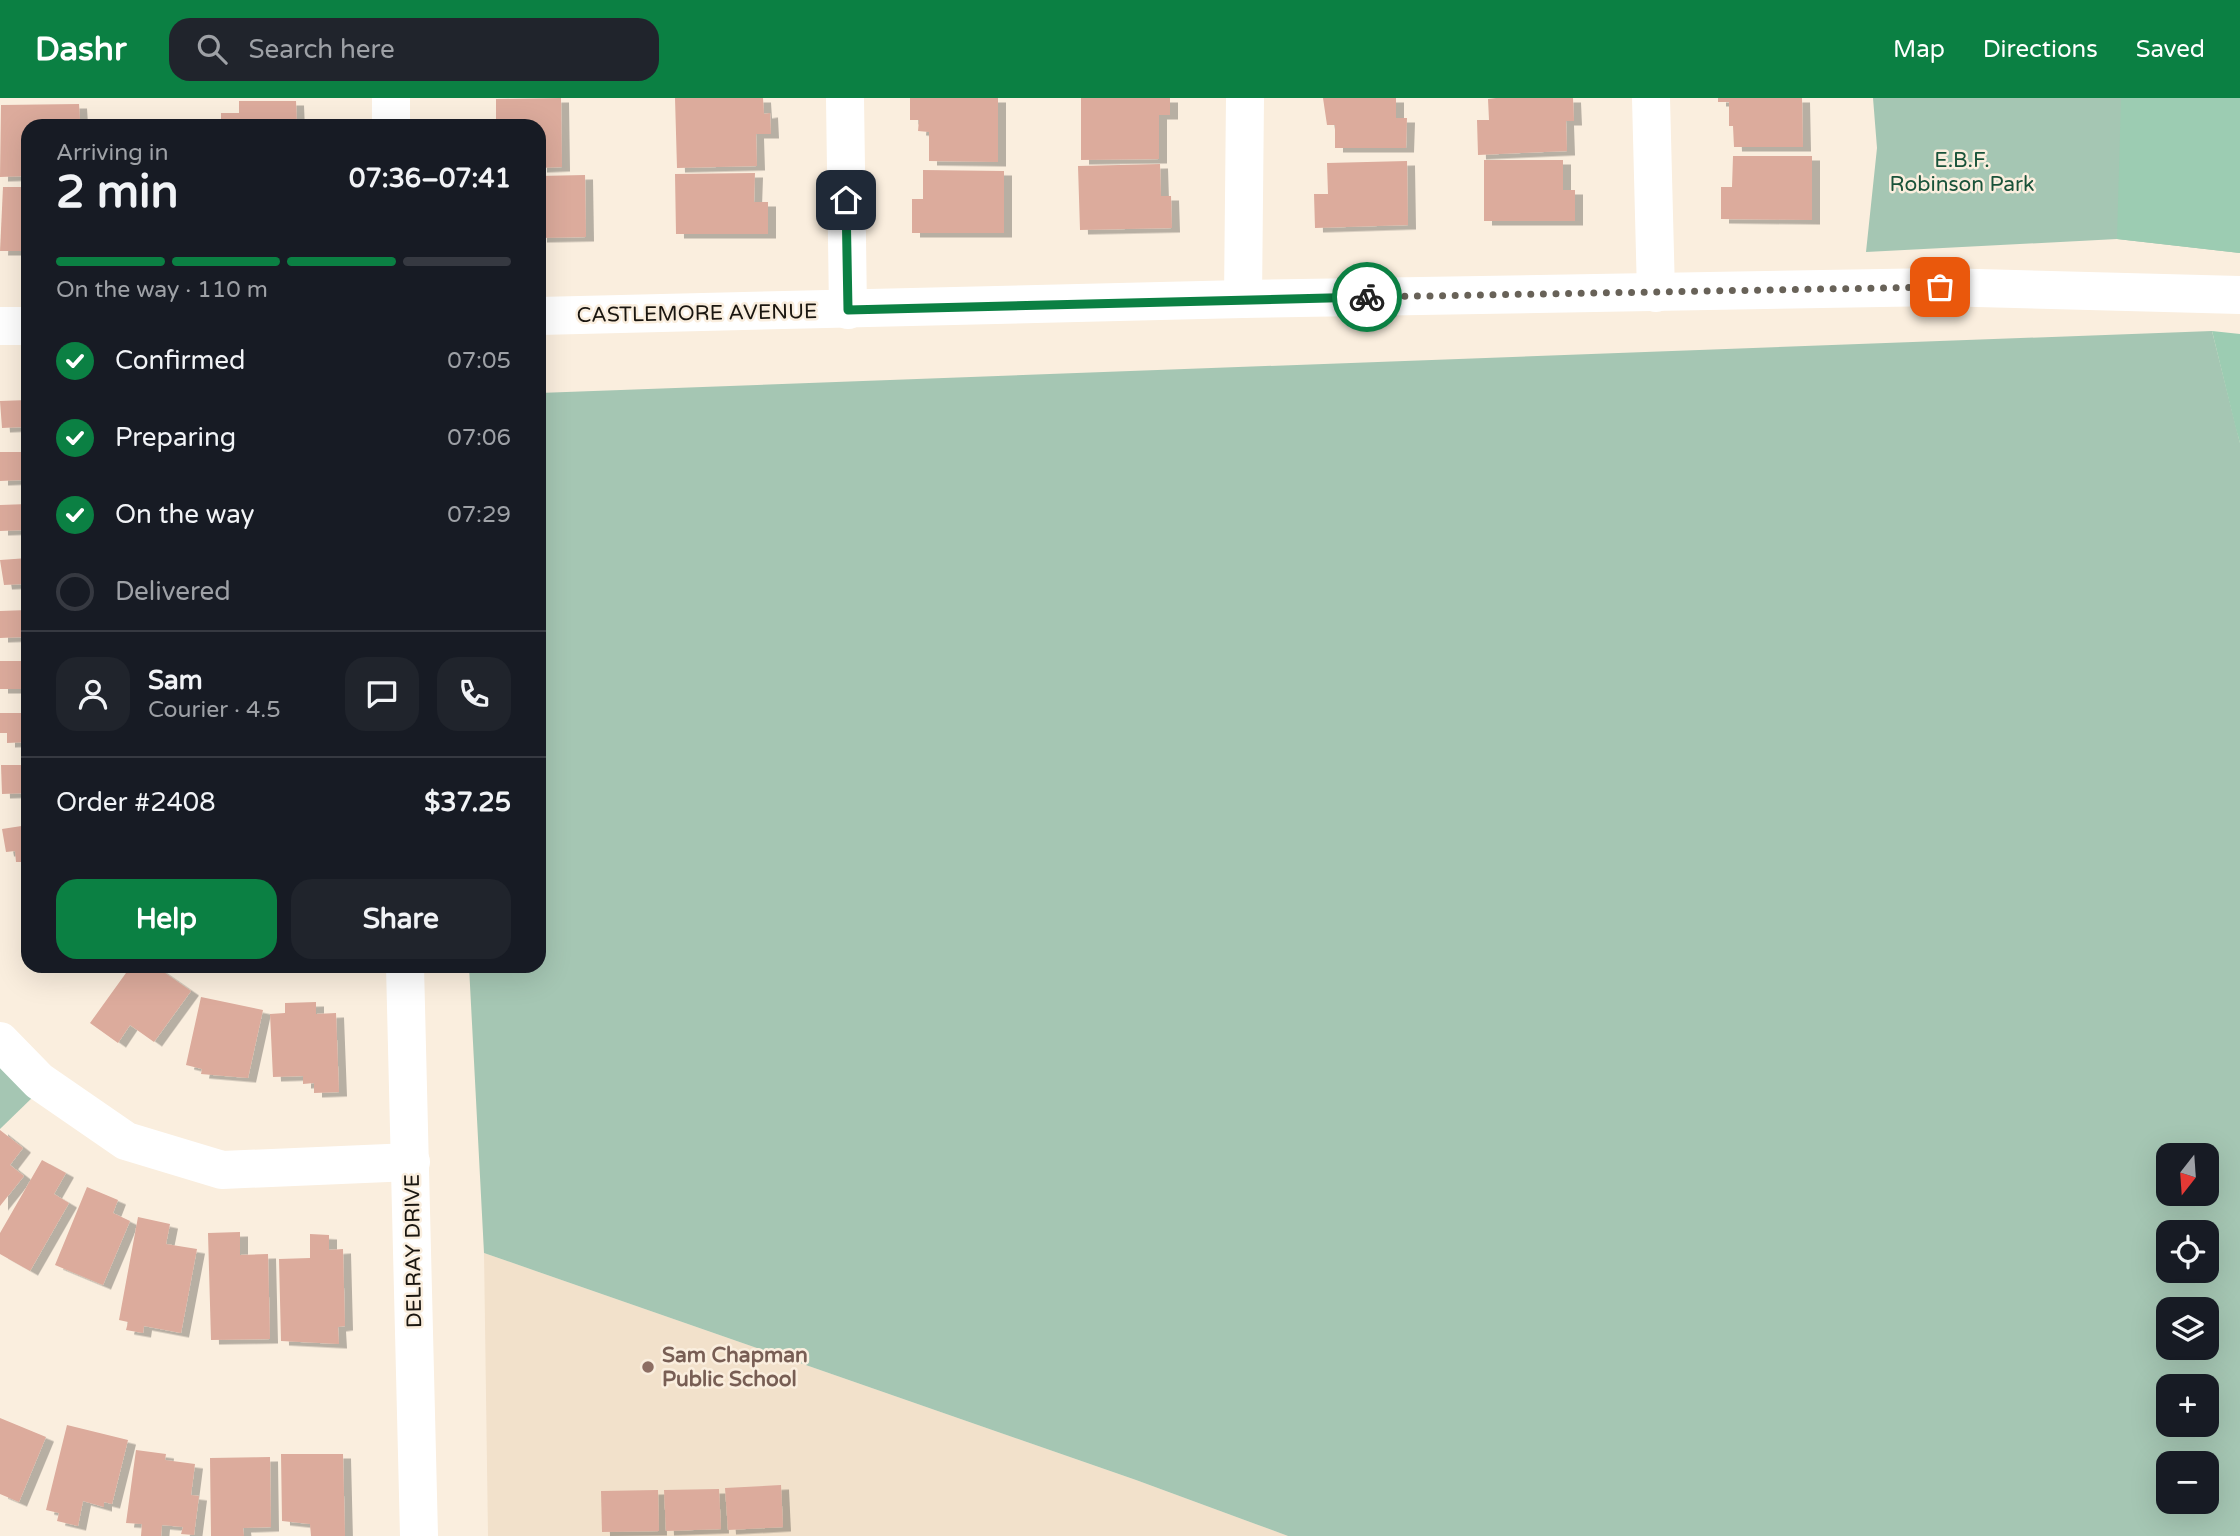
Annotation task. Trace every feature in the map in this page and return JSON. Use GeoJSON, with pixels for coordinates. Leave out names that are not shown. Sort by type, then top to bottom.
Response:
{"type":"FeatureCollection","features":[{"type":"Feature","properties":{"kind":"street"},"geometry":{"type":"LineString","coordinates":[[391,98],[391,119]]}},
{"type":"Feature","properties":{"kind":"street"},"geometry":{"type":"LineString","coordinates":[[845,98],[848,310]]}},
{"type":"Feature","properties":{"kind":"street"},"geometry":{"type":"LineString","coordinates":[[1243,299],[1245,98]]}},
{"type":"Feature","properties":{"kind":"street"},"geometry":{"type":"LineString","coordinates":[[1651,98],[1656,293]]}},
{"type":"Feature","properties":{"kind":"street","name":"CASTLEMORE AVENUE"},"geometry":{"type":"LineString","coordinates":[[546,316],[1243,299],[1940,287],[2240,295]]}},
{"type":"Feature","properties":{"kind":"street"},"geometry":{"type":"LineString","coordinates":[[0,327],[21,326]]}},
{"type":"Feature","properties":{"kind":"street","name":"DELRAY DRIVE"},"geometry":{"type":"LineString","coordinates":[[405,973],[419,1536]]}},
{"type":"Feature","properties":{"kind":"street"},"geometry":{"type":"LineString","coordinates":[[0,1041],[39,1081],[126,1140],[222,1170],[411,1162]]}},
{"type":"Feature","properties":{"kind":"shaded area","name":"Sam Chapman Public School"},"geometry":{"type":"Polygon","coordinates":[[[484,1253],[1136,1480],[1288,1536],[488,1536],[484,1253]]]}},
{"type":"Feature","properties":{"kind":"green space","name":"E.B.F. Robinson Park"},"geometry":{"type":"Polygon","coordinates":[[[1873,98],[2240,98],[2240,253],[2117,239],[1866,252],[1877,148],[1873,98]]]}},
{"type":"Feature","properties":{"kind":"green space"},"geometry":{"type":"Polygon","coordinates":[[[2121,98],[2240,98],[2240,253],[2117,239],[2121,98]]]}},
{"type":"Feature","properties":{"kind":"green space"},"geometry":{"type":"Polygon","coordinates":[[[2212,331],[2240,443],[2240,1536],[1288,1536],[1136,1480],[484,1253],[469,973],[546,973],[546,393],[2212,331]]]}},
{"type":"Feature","properties":{"kind":"green space"},"geometry":{"type":"Polygon","coordinates":[[[2212,331],[2240,334],[2240,443],[2236,429],[2212,331]]]}},
{"type":"Feature","properties":{"kind":"green space"},"geometry":{"type":"Polygon","coordinates":[[[0,1059],[36,1094],[0,1129],[0,1059]]]}},
{"type":"Feature","properties":{"kind":"building"},"geometry":{"type":"Polygon","coordinates":[[[561,98],[562,167],[546,168],[546,119],[496,119],[496,99],[561,98]]]}},
{"type":"Feature","properties":{"kind":"building"},"geometry":{"type":"Polygon","coordinates":[[[675,98],[763,98],[764,114],[770,113],[771,134],[756,134],[757,166],[677,168],[675,98]]]}},
{"type":"Feature","properties":{"kind":"building"},"geometry":{"type":"Polygon","coordinates":[[[910,98],[998,98],[998,162],[929,161],[929,132],[918,131],[919,120],[910,120],[910,98]]]}},
{"type":"Feature","properties":{"kind":"building"},"geometry":{"type":"Polygon","coordinates":[[[1081,98],[1170,98],[1170,115],[1159,115],[1159,159],[1081,160],[1081,98]]]}},
{"type":"Feature","properties":{"kind":"building"},"geometry":{"type":"Polygon","coordinates":[[[1323,98],[1396,98],[1396,118],[1407,118],[1406,148],[1335,148],[1335,125],[1327,125],[1323,98]]]}},
{"type":"Feature","properties":{"kind":"building"},"geometry":{"type":"Polygon","coordinates":[[[1573,98],[1574,121],[1566,121],[1567,151],[1478,155],[1477,120],[1489,120],[1488,99],[1573,98]]]}},
{"type":"Feature","properties":{"kind":"building"},"geometry":{"type":"Polygon","coordinates":[[[1718,98],[1802,98],[1803,147],[1734,147],[1733,126],[1729,126],[1729,102],[1718,102],[1718,98]]]}},
{"type":"Feature","properties":{"kind":"building"},"geometry":{"type":"Polygon","coordinates":[[[239,101],[296,101],[297,119],[221,119],[221,113],[239,113],[239,101]]]}},
{"type":"Feature","properties":{"kind":"building"},"geometry":{"type":"Polygon","coordinates":[[[79,104],[80,119],[21,119],[21,176],[0,177],[1,105],[79,104]]]}},
{"type":"Feature","properties":{"kind":"building"},"geometry":{"type":"Polygon","coordinates":[[[1733,156],[1812,156],[1812,220],[1721,219],[1721,187],[1732,187],[1733,156]]]}},
{"type":"Feature","properties":{"kind":"building"},"geometry":{"type":"Polygon","coordinates":[[[1484,160],[1563,160],[1563,190],[1575,190],[1575,221],[1484,221],[1484,160]]]}},
{"type":"Feature","properties":{"kind":"building"},"geometry":{"type":"Polygon","coordinates":[[[1407,161],[1408,225],[1315,228],[1314,194],[1328,194],[1327,163],[1407,161]]]}},
{"type":"Feature","properties":{"kind":"building"},"geometry":{"type":"Polygon","coordinates":[[[1160,164],[1161,196],[1171,196],[1172,228],[1080,230],[1078,166],[1160,164]]]}},
{"type":"Feature","properties":{"kind":"building"},"geometry":{"type":"Polygon","coordinates":[[[923,170],[1004,171],[1004,233],[912,233],[912,199],[923,199],[923,170]]]}},
{"type":"Feature","properties":{"kind":"building"},"geometry":{"type":"Polygon","coordinates":[[[755,173],[754,202],[768,202],[768,234],[676,234],[675,174],[755,173]]]}},
{"type":"Feature","properties":{"kind":"building"},"geometry":{"type":"Polygon","coordinates":[[[585,175],[586,237],[546,238],[546,176],[585,175]]]}},
{"type":"Feature","properties":{"kind":"building"},"geometry":{"type":"Polygon","coordinates":[[[3,187],[21,187],[21,251],[0,251],[3,187]]]}},
{"type":"Feature","properties":{"kind":"building"},"geometry":{"type":"Polygon","coordinates":[[[21,400],[21,427],[2,428],[0,401],[21,400]]]}},
{"type":"Feature","properties":{"kind":"building"},"geometry":{"type":"Polygon","coordinates":[[[0,452],[21,452],[21,480],[0,481],[0,452]]]}},
{"type":"Feature","properties":{"kind":"building"},"geometry":{"type":"Polygon","coordinates":[[[21,504],[21,530],[0,531],[0,505],[21,504]]]}},
{"type":"Feature","properties":{"kind":"building"},"geometry":{"type":"Polygon","coordinates":[[[21,558],[21,584],[4,585],[0,560],[21,558]]]}},
{"type":"Feature","properties":{"kind":"building"},"geometry":{"type":"Polygon","coordinates":[[[21,610],[21,637],[0,638],[0,611],[21,610]]]}},
{"type":"Feature","properties":{"kind":"building"},"geometry":{"type":"Polygon","coordinates":[[[0,661],[21,661],[21,689],[0,689],[0,661]]]}},
{"type":"Feature","properties":{"kind":"building"},"geometry":{"type":"Polygon","coordinates":[[[0,713],[21,713],[21,742],[7,743],[7,733],[0,733],[0,713]]]}},
{"type":"Feature","properties":{"kind":"building"},"geometry":{"type":"Polygon","coordinates":[[[1,765],[21,765],[21,793],[2,794],[1,765]]]}},
{"type":"Feature","properties":{"kind":"building"},"geometry":{"type":"Polygon","coordinates":[[[21,826],[21,862],[16,862],[15,851],[6,852],[2,829],[21,826]]]}},
{"type":"Feature","properties":{"kind":"building"},"geometry":{"type":"Polygon","coordinates":[[[126,973],[165,973],[191,991],[154,1042],[130,1025],[118,1043],[90,1023],[126,973]]]}},
{"type":"Feature","properties":{"kind":"building"},"geometry":{"type":"Polygon","coordinates":[[[201,997],[263,1010],[248,1078],[201,1074],[202,1069],[186,1065],[201,997]]]}},
{"type":"Feature","properties":{"kind":"building"},"geometry":{"type":"Polygon","coordinates":[[[316,1002],[316,1014],[336,1013],[339,1092],[314,1093],[314,1083],[303,1084],[303,1076],[273,1077],[270,1014],[285,1013],[285,1003],[316,1002]]]}},
{"type":"Feature","properties":{"kind":"building"},"geometry":{"type":"Polygon","coordinates":[[[0,1130],[23,1148],[10,1165],[24,1176],[0,1206],[0,1130]]]}},
{"type":"Feature","properties":{"kind":"building"},"geometry":{"type":"Polygon","coordinates":[[[42,1160],[66,1173],[54,1194],[69,1203],[30,1271],[0,1254],[0,1233],[42,1160]]]}},
{"type":"Feature","properties":{"kind":"building"},"geometry":{"type":"Polygon","coordinates":[[[87,1187],[118,1200],[113,1213],[130,1221],[103,1285],[55,1265],[87,1187]]]}},
{"type":"Feature","properties":{"kind":"building"},"geometry":{"type":"Polygon","coordinates":[[[138,1217],[170,1224],[166,1244],[197,1249],[181,1333],[144,1326],[143,1333],[126,1330],[128,1322],[119,1320],[138,1217]]]}},
{"type":"Feature","properties":{"kind":"building"},"geometry":{"type":"Polygon","coordinates":[[[240,1232],[240,1255],[268,1254],[270,1339],[211,1340],[208,1233],[240,1232]]]}},
{"type":"Feature","properties":{"kind":"building"},"geometry":{"type":"Polygon","coordinates":[[[310,1234],[329,1235],[329,1250],[343,1249],[345,1326],[338,1327],[339,1344],[281,1341],[279,1259],[310,1258],[310,1234]]]}},
{"type":"Feature","properties":{"kind":"building"},"geometry":{"type":"Polygon","coordinates":[[[0,1418],[46,1437],[19,1502],[0,1494],[0,1418]]]}},
{"type":"Feature","properties":{"kind":"building"},"geometry":{"type":"Polygon","coordinates":[[[67,1425],[128,1440],[112,1504],[104,1502],[104,1507],[83,1501],[78,1526],[57,1521],[59,1513],[46,1510],[67,1425]]]}},
{"type":"Feature","properties":{"kind":"building"},"geometry":{"type":"Polygon","coordinates":[[[136,1450],[166,1454],[165,1460],[195,1464],[191,1495],[199,1496],[194,1535],[181,1534],[183,1527],[162,1525],[161,1536],[141,1536],[142,1524],[126,1523],[136,1450]]]}},
{"type":"Feature","properties":{"kind":"building"},"geometry":{"type":"Polygon","coordinates":[[[281,1454],[343,1454],[345,1536],[311,1536],[310,1524],[282,1521],[281,1454]]]}},
{"type":"Feature","properties":{"kind":"building"},"geometry":{"type":"Polygon","coordinates":[[[270,1457],[271,1527],[243,1528],[244,1536],[211,1536],[210,1458],[270,1457]]]}},
{"type":"Feature","properties":{"kind":"building"},"geometry":{"type":"Polygon","coordinates":[[[781,1485],[783,1527],[728,1530],[725,1488],[781,1485]]]}},
{"type":"Feature","properties":{"kind":"building"},"geometry":{"type":"Polygon","coordinates":[[[719,1489],[721,1529],[666,1531],[664,1490],[719,1489]]]}},
{"type":"Feature","properties":{"kind":"building"},"geometry":{"type":"Polygon","coordinates":[[[658,1490],[659,1531],[602,1532],[601,1491],[658,1490]]]}},
{"type":"Feature","properties":{"kind":"way so far"},"geometry":{"type":"LineString","coordinates":[[1367,297],[1940,287]]}},
{"type":"Feature","properties":{"kind":"place","name":"Sam Chapman Public School"},"geometry":{"type":"Point","coordinates":[648,1367]}},
{"type":"Feature","properties":{"kind":"route"},"geometry":{"type":"LineString","coordinates":[[846,200],[848,310],[1367,297]]}}]}
